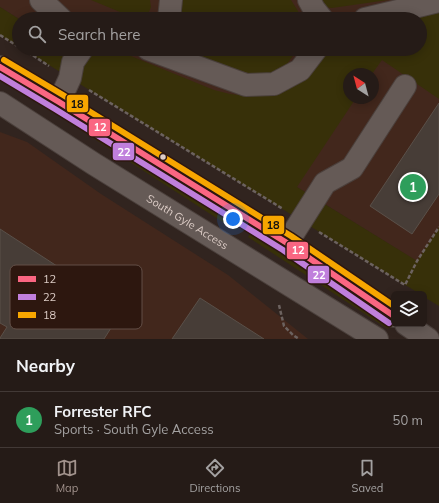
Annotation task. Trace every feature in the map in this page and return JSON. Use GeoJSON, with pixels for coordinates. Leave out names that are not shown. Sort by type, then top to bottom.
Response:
{"type":"FeatureCollection","features":[{"type":"Feature","properties":{"kind":"street"},"geometry":{"type":"LineString","coordinates":[[41,0],[54,12]]}},
{"type":"Feature","properties":{"kind":"street"},"geometry":{"type":"LineString","coordinates":[[170,12],[171,0]]}},
{"type":"Feature","properties":{"kind":"street"},"geometry":{"type":"LineString","coordinates":[[309,0],[316,12]]}},
{"type":"Feature","properties":{"kind":"street"},"geometry":{"type":"LineString","coordinates":[[394,12],[439,1]]}},
{"type":"Feature","properties":{"kind":"street"},"geometry":{"type":"LineString","coordinates":[[59,102],[70,78],[73,62],[77,56]]}},
{"type":"Feature","properties":{"kind":"street"},"geometry":{"type":"LineString","coordinates":[[170,56],[246,85],[274,84],[300,70],[311,56]]}},
{"type":"Feature","properties":{"kind":"street"},"geometry":{"type":"LineString","coordinates":[[0,67],[287,242],[391,314]]}},
{"type":"Feature","properties":{"kind":"street"},"geometry":{"type":"LineString","coordinates":[[287,242],[325,183],[352,168],[405,86]]}},
{"type":"Feature","properties":{"kind":"street","name":"South Gyle Access"},"geometry":{"type":"LineString","coordinates":[[0,103],[94,164],[377,339]]}},
{"type":"Feature","properties":{"kind":"street"},"geometry":{"type":"LineString","coordinates":[[410,327],[428,339]]}},
{"type":"Feature","properties":{"kind":"path"},"geometry":{"type":"LineString","coordinates":[[0,35],[12,43]]}},
{"type":"Feature","properties":{"kind":"path"},"geometry":{"type":"LineString","coordinates":[[34,56],[405,285],[417,262],[439,227]]}},
{"type":"Feature","properties":{"kind":"path"},"geometry":{"type":"LineString","coordinates":[[291,286],[279,306],[284,326],[299,339]]}},
{"type":"Feature","properties":{"kind":"shaded area"},"geometry":{"type":"Polygon","coordinates":[[[0,0],[439,0],[439,275],[315,198],[80,56],[427,56],[427,12],[12,12],[12,15],[0,7],[0,0]]]}},
{"type":"Feature","properties":{"kind":"shaded area"},"geometry":{"type":"Polygon","coordinates":[[[91,0],[150,0],[151,7],[149,12],[120,12],[91,0]]]}},
{"type":"Feature","properties":{"kind":"shaded area"},"geometry":{"type":"Polygon","coordinates":[[[176,0],[291,0],[299,12],[175,12],[176,0]]]}},
{"type":"Feature","properties":{"kind":"shaded area"},"geometry":{"type":"Polygon","coordinates":[[[314,0],[388,0],[332,8],[322,7],[314,0]]]}},
{"type":"Feature","properties":{"kind":"shaded area"},"geometry":{"type":"Polygon","coordinates":[[[0,7],[12,15],[12,43],[0,35],[0,7]]]}},
{"type":"Feature","properties":{"kind":"shaded area"},"geometry":{"type":"Polygon","coordinates":[[[439,9],[439,99],[382,60],[376,68],[343,68],[343,104],[352,104],[297,187],[417,261],[439,227],[439,306],[427,299],[427,291],[415,291],[34,56],[79,56],[86,60],[92,56],[131,56],[214,90],[247,96],[309,56],[427,56],[427,12],[425,12],[439,9]]]}},
{"type":"Feature","properties":{"kind":"shaded area"},"geometry":{"type":"Polygon","coordinates":[[[184,56],[293,56],[287,64],[272,75],[252,74],[184,56]]]}},
{"type":"Feature","properties":{"kind":"shaded area"},"geometry":{"type":"Polygon","coordinates":[[[82,124],[238,225],[235,230],[79,129],[82,124]]]}},
{"type":"Feature","properties":{"kind":"shaded area"},"geometry":{"type":"Polygon","coordinates":[[[0,132],[27,142],[101,194],[228,275],[308,339],[0,339],[0,132]]]}},
{"type":"Feature","properties":{"kind":"shaded area"},"geometry":{"type":"Polygon","coordinates":[[[251,233],[391,322],[388,329],[248,237],[251,233]]]}},
{"type":"Feature","properties":{"kind":"building"},"geometry":{"type":"Polygon","coordinates":[[[439,103],[439,194],[412,234],[370,206],[439,103]]]}},
{"type":"Feature","properties":{"kind":"building"},"geometry":{"type":"Polygon","coordinates":[[[0,229],[55,265],[10,265],[10,329],[110,329],[104,339],[0,339],[7,327],[0,323],[0,229]]]}},
{"type":"Feature","properties":{"kind":"building"},"geometry":{"type":"Polygon","coordinates":[[[200,298],[264,339],[172,339],[200,298]]]}},
{"type":"Feature","properties":{"kind":"transit line","name":"18"},"geometry":{"type":"LineString","coordinates":[[4,60],[291,236],[391,304]]}},
{"type":"Feature","properties":{"kind":"transit line","name":"12"},"geometry":{"type":"LineString","coordinates":[[0,67],[287,243],[391,314]]}},
{"type":"Feature","properties":{"kind":"transit line","name":"22"},"geometry":{"type":"LineString","coordinates":[[0,76],[283,250],[389,323]]}},
{"type":"Feature","properties":{"kind":"place","name":"Forrester RFC"},"geometry":{"type":"Point","coordinates":[413,187]}}]}
